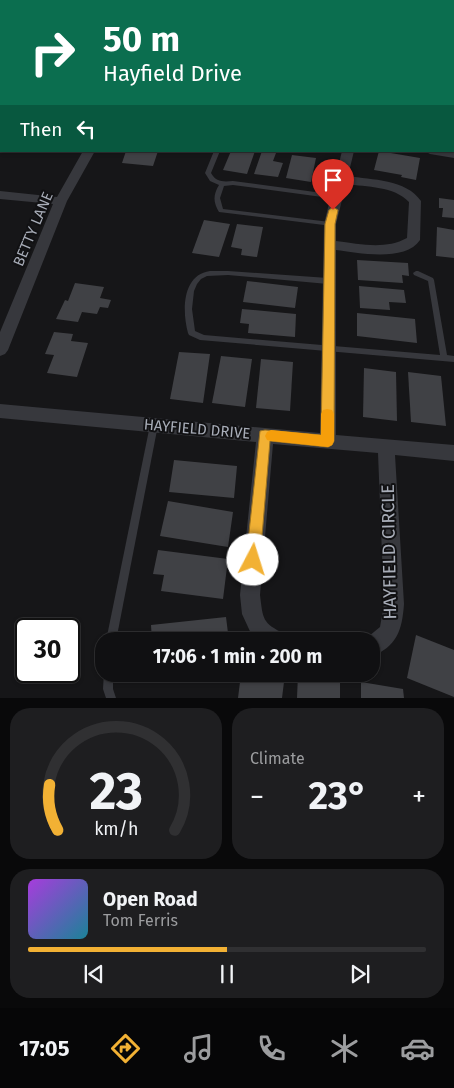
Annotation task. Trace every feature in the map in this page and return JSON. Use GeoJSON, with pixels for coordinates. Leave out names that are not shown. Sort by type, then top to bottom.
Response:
{"type":"FeatureCollection","features":[{"type":"Feature","properties":{"kind":"street","name":"BETTY LANE"},"geometry":{"type":"LineString","coordinates":[[0,350],[61,201],[88,152]]}},
{"type":"Feature","properties":{"kind":"street"},"geometry":{"type":"LineString","coordinates":[[328,441],[327,348],[330,224],[348,152]]}},
{"type":"Feature","properties":{"kind":"street"},"geometry":{"type":"LineString","coordinates":[[436,152],[454,155]]}},
{"type":"Feature","properties":{"kind":"street"},"geometry":{"type":"LineString","coordinates":[[330,245],[374,250],[401,248],[413,240],[415,201],[406,192],[391,187],[342,179]]}},
{"type":"Feature","properties":{"kind":"street"},"geometry":{"type":"LineString","coordinates":[[0,195],[61,201]]}},
{"type":"Feature","properties":{"kind":"street","name":"HAYFIELD DRIVE"},"geometry":{"type":"LineString","coordinates":[[0,411],[454,453]]}},
{"type":"Feature","properties":{"kind":"street"},"geometry":{"type":"LineString","coordinates":[[261,632],[252,614],[250,595],[265,435]]}},
{"type":"Feature","properties":{"kind":"street","name":"HAYFIELD CIRCLE"},"geometry":{"type":"LineString","coordinates":[[380,643],[384,641],[392,626],[394,604],[386,447]]}},
{"type":"Feature","properties":{"kind":"lane"},"geometry":{"type":"LineString","coordinates":[[217,152],[208,173],[212,180],[222,184],[233,183],[337,197]]}},
{"type":"Feature","properties":{"kind":"lane"},"geometry":{"type":"LineString","coordinates":[[222,184],[217,192],[216,201],[222,211],[330,224]]}},
{"type":"Feature","properties":{"kind":"lane"},"geometry":{"type":"LineString","coordinates":[[328,281],[231,273],[205,274],[197,279],[190,296],[188,323],[192,333],[203,338],[454,359]]}},
{"type":"Feature","properties":{"kind":"lane"},"geometry":{"type":"LineString","coordinates":[[416,273],[431,280],[444,358]]}},
{"type":"Feature","properties":{"kind":"lane"},"geometry":{"type":"LineString","coordinates":[[113,632],[154,425]]}},
{"type":"Feature","properties":{"kind":"lane"},"geometry":{"type":"LineString","coordinates":[[108,682],[111,698]]}},
{"type":"Feature","properties":{"kind":"building"},"geometry":{"type":"Polygon","coordinates":[[[126,152],[158,152],[153,166],[122,163],[126,152]]]}},
{"type":"Feature","properties":{"kind":"building"},"geometry":{"type":"Polygon","coordinates":[[[231,152],[255,152],[247,174],[223,170],[231,152]]]}},
{"type":"Feature","properties":{"kind":"building"},"geometry":{"type":"Polygon","coordinates":[[[262,152],[276,153],[273,161],[283,163],[278,177],[254,174],[262,152]]]}},
{"type":"Feature","properties":{"kind":"building"},"geometry":{"type":"Polygon","coordinates":[[[379,152],[420,158],[416,180],[401,177],[402,175],[374,170],[379,152]]]}},
{"type":"Feature","properties":{"kind":"building"},"geometry":{"type":"Polygon","coordinates":[[[292,155],[316,158],[311,182],[286,178],[292,155]]]}},
{"type":"Feature","properties":{"kind":"building"},"geometry":{"type":"Polygon","coordinates":[[[439,198],[454,200],[454,218],[442,217],[443,208],[439,208],[439,198]]]}},
{"type":"Feature","properties":{"kind":"building"},"geometry":{"type":"Polygon","coordinates":[[[204,220],[230,224],[219,257],[192,253],[204,220]]]}},
{"type":"Feature","properties":{"kind":"building"},"geometry":{"type":"Polygon","coordinates":[[[237,224],[263,227],[257,257],[241,255],[242,249],[231,247],[237,224]]]}},
{"type":"Feature","properties":{"kind":"building"},"geometry":{"type":"Polygon","coordinates":[[[437,227],[454,230],[454,258],[436,256],[437,227]]]}},
{"type":"Feature","properties":{"kind":"building"},"geometry":{"type":"Polygon","coordinates":[[[357,260],[408,263],[409,276],[402,275],[403,283],[358,280],[357,260]]]}},
{"type":"Feature","properties":{"kind":"building"},"geometry":{"type":"Polygon","coordinates":[[[247,281],[298,287],[295,308],[243,302],[247,281]]]}},
{"type":"Feature","properties":{"kind":"building"},"geometry":{"type":"Polygon","coordinates":[[[75,283],[104,287],[100,298],[111,300],[108,308],[100,307],[97,314],[82,312],[78,322],[56,319],[65,300],[68,301],[75,283]]]}},
{"type":"Feature","properties":{"kind":"building"},"geometry":{"type":"Polygon","coordinates":[[[359,286],[404,290],[406,303],[389,302],[390,310],[360,308],[359,286]]]}},
{"type":"Feature","properties":{"kind":"building"},"geometry":{"type":"Polygon","coordinates":[[[242,309],[296,314],[295,337],[248,333],[249,324],[240,323],[242,309]]]}},
{"type":"Feature","properties":{"kind":"building"},"geometry":{"type":"Polygon","coordinates":[[[357,313],[415,319],[417,343],[357,336],[357,313]]]}},
{"type":"Feature","properties":{"kind":"building"},"geometry":{"type":"Polygon","coordinates":[[[54,332],[73,334],[71,341],[88,343],[77,377],[47,373],[54,355],[45,354],[54,332]]]}},
{"type":"Feature","properties":{"kind":"building"},"geometry":{"type":"Polygon","coordinates":[[[179,352],[210,354],[203,403],[170,399],[179,352]]]}},
{"type":"Feature","properties":{"kind":"building"},"geometry":{"type":"Polygon","coordinates":[[[221,356],[252,359],[245,407],[212,403],[221,356]]]}},
{"type":"Feature","properties":{"kind":"building"},"geometry":{"type":"Polygon","coordinates":[[[261,359],[293,362],[290,411],[256,408],[261,359]]]}},
{"type":"Feature","properties":{"kind":"building"},"geometry":{"type":"Polygon","coordinates":[[[364,368],[396,372],[397,421],[363,417],[364,368]]]}},
{"type":"Feature","properties":{"kind":"building"},"geometry":{"type":"Polygon","coordinates":[[[408,372],[441,376],[446,426],[411,422],[408,372]]]}},
{"type":"Feature","properties":{"kind":"building"},"geometry":{"type":"Polygon","coordinates":[[[174,460],[237,466],[234,498],[169,492],[174,460]]]}},
{"type":"Feature","properties":{"kind":"building"},"geometry":{"type":"Polygon","coordinates":[[[168,501],[233,512],[228,547],[160,536],[168,501]]]}},
{"type":"Feature","properties":{"kind":"building"},"geometry":{"type":"Polygon","coordinates":[[[158,550],[228,559],[223,599],[161,591],[164,575],[153,574],[158,550]]]}},
{"type":"Feature","properties":{"kind":"building"},"geometry":{"type":"Polygon","coordinates":[[[226,617],[228,632],[151,632],[151,625],[226,617]]]}},
{"type":"Feature","properties":{"kind":"building"},"geometry":{"type":"Polygon","coordinates":[[[416,635],[454,650],[454,697],[407,678],[416,635]]]}},
{"type":"Feature","properties":{"kind":"building"},"geometry":{"type":"Polygon","coordinates":[[[240,682],[284,682],[282,698],[238,698],[240,682]]]}},
{"type":"Feature","properties":{"kind":"building"},"geometry":{"type":"Polygon","coordinates":[[[298,682],[340,682],[340,698],[297,698],[298,682]]]}},
{"type":"Feature","properties":{"kind":"building"},"geometry":{"type":"Polygon","coordinates":[[[361,682],[403,689],[404,698],[361,698],[361,682]]]}},
{"type":"Feature","properties":{"kind":"slow traffic"},"geometry":{"type":"LineString","coordinates":[[271,436],[328,441],[327,414]]}},
{"type":"Feature","properties":{"kind":"route"},"geometry":{"type":"LineString","coordinates":[[253,560],[265,435],[328,441],[327,348],[330,224],[333,210]]}}]}
